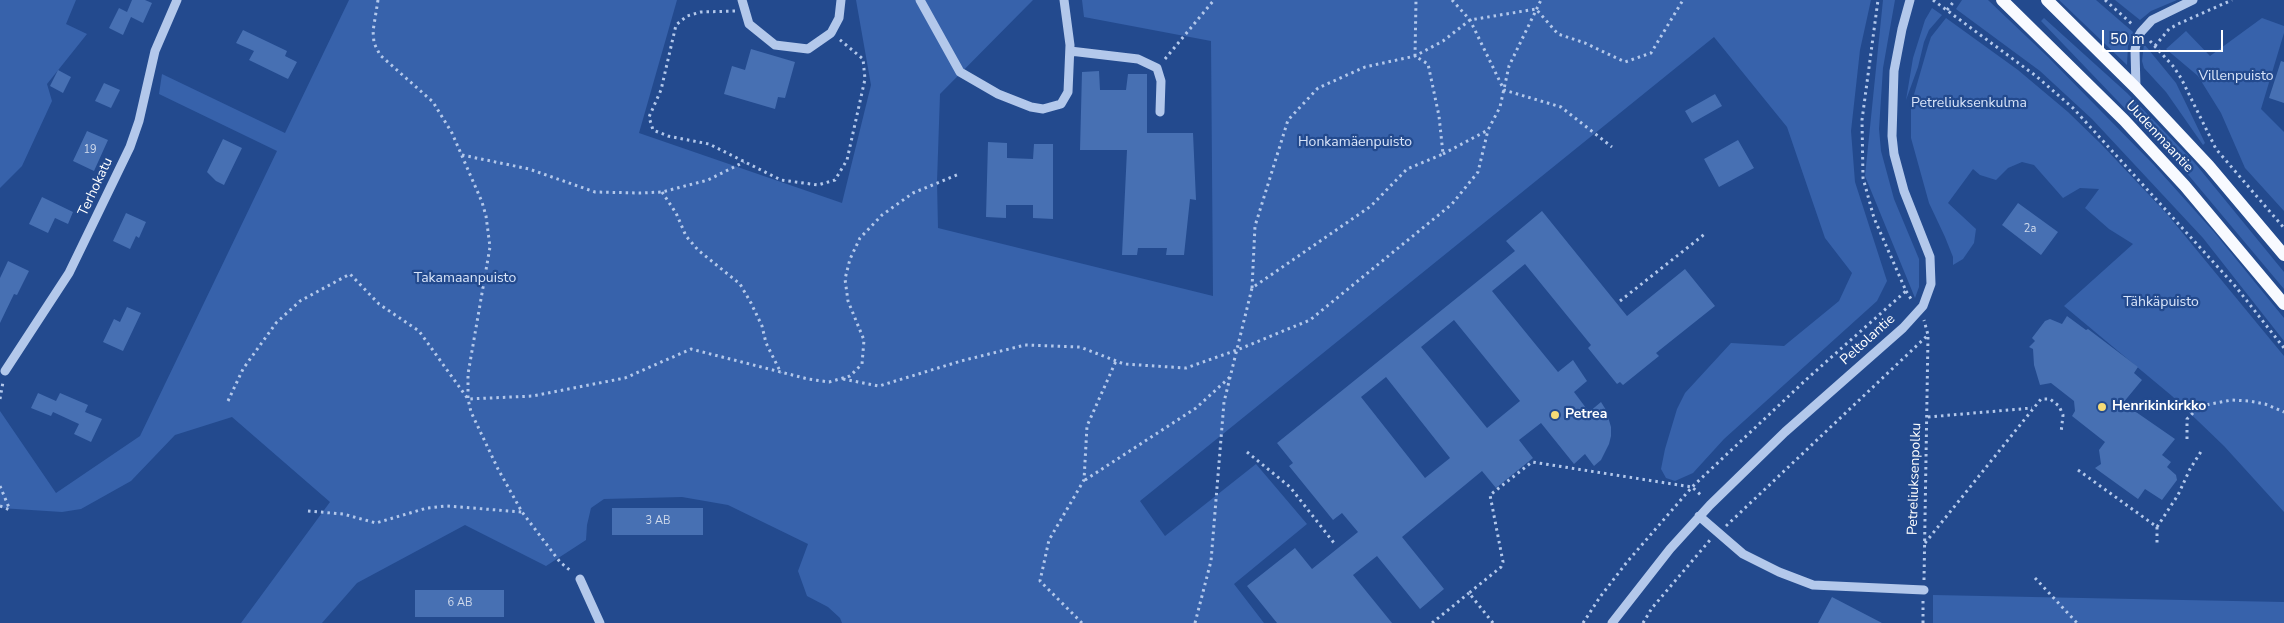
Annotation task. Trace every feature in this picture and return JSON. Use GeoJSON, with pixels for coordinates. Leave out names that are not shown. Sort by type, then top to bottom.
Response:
{"type":"FeatureCollection","features":[{"type":"Feature","properties":{"kind":"main road","name":"Uudenmaantie"},"geometry":{"type":"LineString","coordinates":[[2002,0],[2131,128],[2185,186],[2284,304]]}},
{"type":"Feature","properties":{"kind":"main road","name":"Uudenmaantie"},"geometry":{"type":"LineString","coordinates":[[2047,0],[2136,88],[2209,166],[2284,255]]}},
{"type":"Feature","properties":{"kind":"street","name":"Terhokatu"},"geometry":{"type":"LineString","coordinates":[[6,371],[70,273],[130,147],[139,121],[155,51],[176,0]]}},
{"type":"Feature","properties":{"kind":"street"},"geometry":{"type":"LineString","coordinates":[[742,0],[749,24],[775,45],[808,49],[831,33],[838,18],[841,0]]}},
{"type":"Feature","properties":{"kind":"street"},"geometry":{"type":"LineString","coordinates":[[920,0],[960,72],[998,94],[1031,107],[1043,109],[1061,104],[1068,92],[1070,51],[1064,0]]}},
{"type":"Feature","properties":{"kind":"street","name":"Peltolantie"},"geometry":{"type":"LineString","coordinates":[[1612,623],[1663,557],[1699,516],[1785,432],[1903,328],[1919,312],[1926,299],[1932,279],[1930,258],[1927,244],[1904,191],[1894,154],[1892,136],[1894,71],[1910,0]]}},
{"type":"Feature","properties":{"kind":"street"},"geometry":{"type":"LineString","coordinates":[[2136,88],[2135,50],[2137,39],[2141,32],[2152,20],[2193,0]]}},
{"type":"Feature","properties":{"kind":"street"},"geometry":{"type":"LineString","coordinates":[[1070,51],[1138,59],[1157,68],[1161,81],[1160,112]]}},
{"type":"Feature","properties":{"kind":"street"},"geometry":{"type":"LineString","coordinates":[[1699,516],[1743,554],[1779,572],[1813,585],[1924,590]]}},
{"type":"Feature","properties":{"kind":"street"},"geometry":{"type":"LineString","coordinates":[[580,579],[600,623]]}},
{"type":"Feature","properties":{"kind":"path"},"geometry":{"type":"LineString","coordinates":[[378,0],[374,43],[380,55],[432,102],[452,133],[482,202],[490,231],[490,247],[468,374],[468,399]]}},
{"type":"Feature","properties":{"kind":"path"},"geometry":{"type":"LineString","coordinates":[[1157,68],[1214,0]]}},
{"type":"Feature","properties":{"kind":"path"},"geometry":{"type":"LineString","coordinates":[[1415,56],[1416,0]]}},
{"type":"Feature","properties":{"kind":"path"},"geometry":{"type":"LineString","coordinates":[[1452,0],[1470,20],[1504,90],[1561,107],[1612,147]]}},
{"type":"Feature","properties":{"kind":"path"},"geometry":{"type":"LineString","coordinates":[[840,379],[879,386],[961,361],[1025,345],[1080,347],[1124,364],[1186,368],[1237,350],[1310,320],[1452,204],[1478,172],[1488,130],[1500,107],[1509,66],[1541,0]]}},
{"type":"Feature","properties":{"kind":"path"},"geometry":{"type":"LineString","coordinates":[[1536,9],[1558,34],[1585,43],[1625,62],[1652,54],[1683,0]]}},
{"type":"Feature","properties":{"kind":"path"},"geometry":{"type":"LineString","coordinates":[[1583,623],[1600,597],[1638,549],[1692,487],[1809,377],[1906,291],[1874,218],[1863,178],[1862,120],[1878,0]]}},
{"type":"Feature","properties":{"kind":"path"},"geometry":{"type":"LineString","coordinates":[[1932,0],[2036,76],[2073,108],[2236,286],[2284,348]]}},
{"type":"Feature","properties":{"kind":"path"},"geometry":{"type":"LineString","coordinates":[[1947,10],[1955,0]]}},
{"type":"Feature","properties":{"kind":"path"},"geometry":{"type":"LineString","coordinates":[[2105,0],[2141,32],[2173,66],[2181,78],[2216,149],[2284,228]]}},
{"type":"Feature","properties":{"kind":"path"},"geometry":{"type":"LineString","coordinates":[[2155,46],[2169,29],[2232,0]]}},
{"type":"Feature","properties":{"kind":"path"},"geometry":{"type":"LineString","coordinates":[[1195,623],[1211,561],[1224,402],[1252,288],[1255,226],[1288,120],[1318,88],[1365,67],[1415,56],[1443,40],[1470,20],[1536,9]]}},
{"type":"Feature","properties":{"kind":"path"},"geometry":{"type":"LineString","coordinates":[[745,11],[701,12],[687,16],[676,25],[661,90],[650,117],[653,130],[668,136],[709,144],[781,180],[798,184],[818,185],[835,180],[847,160],[865,79],[863,59],[831,33]]}},
{"type":"Feature","properties":{"kind":"path"},"geometry":{"type":"LineString","coordinates":[[1415,56],[1428,64],[1439,116],[1443,154]]}},
{"type":"Feature","properties":{"kind":"path"},"geometry":{"type":"LineString","coordinates":[[1252,288],[1371,206],[1407,169],[1443,154],[1488,130]]}},
{"type":"Feature","properties":{"kind":"path"},"geometry":{"type":"LineString","coordinates":[[462,155],[529,170],[595,192],[662,192],[708,180],[744,162]]}},
{"type":"Feature","properties":{"kind":"path"},"geometry":{"type":"LineString","coordinates":[[468,399],[533,396],[625,378],[691,349],[808,379],[830,382],[850,376],[862,364],[864,340],[848,300],[845,279],[850,259],[860,238],[882,215],[913,193],[958,174]]}},
{"type":"Feature","properties":{"kind":"path"},"geometry":{"type":"LineString","coordinates":[[662,192],[676,213],[686,236],[698,250],[740,284],[762,326],[766,343],[781,373]]}},
{"type":"Feature","properties":{"kind":"path"},"geometry":{"type":"LineString","coordinates":[[1620,301],[1706,233]]}},
{"type":"Feature","properties":{"kind":"path"},"geometry":{"type":"LineString","coordinates":[[228,401],[243,370],[276,323],[300,301],[350,274],[379,304],[419,332],[468,399],[498,469],[522,512],[560,562],[580,579]]}},
{"type":"Feature","properties":{"kind":"path","name":"Petreliuksenpolku"},"geometry":{"type":"LineString","coordinates":[[1923,623],[1928,417],[1928,335],[1925,322]]}},
{"type":"Feature","properties":{"kind":"path"},"geometry":{"type":"LineString","coordinates":[[1642,623],[1707,542],[1928,335]]}},
{"type":"Feature","properties":{"kind":"path"},"geometry":{"type":"LineString","coordinates":[[1084,480],[1087,426],[1116,361]]}},
{"type":"Feature","properties":{"kind":"path"},"geometry":{"type":"LineString","coordinates":[[0,399],[6,371]]}},
{"type":"Feature","properties":{"kind":"path"},"geometry":{"type":"LineString","coordinates":[[1082,623],[1040,581],[1049,540],[1084,480],[1196,408],[1230,377]]}},
{"type":"Feature","properties":{"kind":"path"},"geometry":{"type":"LineString","coordinates":[[1924,543],[2041,399],[2050,399],[2060,406],[2062,415],[2061,433]]}},
{"type":"Feature","properties":{"kind":"path"},"geometry":{"type":"LineString","coordinates":[[2187,439],[2187,419],[2200,406],[2232,400],[2265,404],[2284,412]]}},
{"type":"Feature","properties":{"kind":"path"},"geometry":{"type":"LineString","coordinates":[[1928,417],[2032,408]]}},
{"type":"Feature","properties":{"kind":"path"},"geometry":{"type":"LineString","coordinates":[[2157,545],[2157,527],[2178,495],[2190,469],[2202,450]]}},
{"type":"Feature","properties":{"kind":"path"},"geometry":{"type":"LineString","coordinates":[[1247,452],[1290,487],[1334,543]]}},
{"type":"Feature","properties":{"kind":"path"},"geometry":{"type":"LineString","coordinates":[[1432,623],[1501,567],[1503,562],[1490,495],[1532,462],[1692,487]]}},
{"type":"Feature","properties":{"kind":"path"},"geometry":{"type":"LineString","coordinates":[[2078,470],[2157,527]]}},
{"type":"Feature","properties":{"kind":"path"},"geometry":{"type":"LineString","coordinates":[[0,486],[10,510],[0,506]]}},
{"type":"Feature","properties":{"kind":"path"},"geometry":{"type":"LineString","coordinates":[[308,511],[343,514],[376,523],[421,510],[447,506],[522,512]]}},
{"type":"Feature","properties":{"kind":"path"},"geometry":{"type":"LineString","coordinates":[[2035,578],[2077,623]]}},
{"type":"Feature","properties":{"kind":"path"},"geometry":{"type":"LineString","coordinates":[[1469,593],[1494,623]]}},
{"type":"Feature","properties":{"kind":"green space"},"geometry":{"type":"Polygon","coordinates":[[[0,0],[76,0],[66,24],[87,34],[47,84],[52,101],[22,166],[0,188],[0,0]]]}},
{"type":"Feature","properties":{"kind":"green space","name":"Takamaanpuisto"},"geometry":{"type":"Polygon","coordinates":[[[349,0],[677,0],[639,133],[842,203],[871,85],[856,0],[1033,0],[940,94],[937,182],[938,228],[1213,296],[1211,41],[1084,17],[1082,0],[1871,0],[1860,50],[1851,131],[1855,182],[1887,281],[1877,301],[1724,439],[1693,473],[1675,481],[1666,478],[1661,469],[1665,449],[1677,409],[1685,393],[1731,343],[1784,346],[1839,301],[1852,273],[1825,238],[1787,127],[1714,37],[1140,501],[1165,536],[1256,464],[1307,524],[1234,584],[1264,623],[842,623],[840,618],[828,607],[807,596],[798,571],[808,544],[728,505],[682,497],[604,499],[591,508],[586,540],[546,566],[465,525],[357,583],[322,623],[241,623],[330,502],[232,417],[175,435],[131,481],[81,509],[62,512],[0,508],[0,411],[56,493],[140,436],[277,151],[159,94],[162,74],[285,133],[349,0]]]}},
{"type":"Feature","properties":{"kind":"green space"},"geometry":{"type":"Polygon","coordinates":[[[1883,0],[1895,0],[1883,68],[1879,129],[1881,151],[1894,199],[1919,259],[1919,287],[1915,298],[1865,176],[1883,0]]]}},
{"type":"Feature","properties":{"kind":"green space"},"geometry":{"type":"Polygon","coordinates":[[[1962,0],[1988,0],[2048,57],[2154,165],[2214,232],[2284,318],[2284,341],[2203,238],[2092,119],[2040,71],[1956,9],[1962,0]]]}},
{"type":"Feature","properties":{"kind":"green space"},"geometry":{"type":"Polygon","coordinates":[[[2059,0],[2096,0],[2133,32],[2128,46],[2127,65],[2059,0]]]}},
{"type":"Feature","properties":{"kind":"green space"},"geometry":{"type":"Polygon","coordinates":[[[2115,0],[2177,0],[2151,11],[2140,20],[2115,0]]]}},
{"type":"Feature","properties":{"kind":"green space"},"geometry":{"type":"Polygon","coordinates":[[[1932,8],[1942,15],[1929,30],[1906,100],[1913,58],[1925,20],[1932,8]]]}},
{"type":"Feature","properties":{"kind":"green space"},"geometry":{"type":"Polygon","coordinates":[[[1946,18],[2018,70],[2068,112],[2102,145],[2167,214],[2284,356],[2284,512],[2224,446],[2172,396],[2064,306],[2133,244],[2109,229],[2085,208],[2099,189],[2080,188],[2063,198],[2034,165],[2022,162],[2008,168],[1996,180],[1980,175],[1973,169],[1948,203],[1976,229],[1974,243],[1963,259],[1953,265],[1953,257],[1929,203],[1911,138],[1911,105],[1928,46],[1931,37],[1946,18]]]}},
{"type":"Feature","properties":{"kind":"green space"},"geometry":{"type":"Polygon","coordinates":[[[2044,18],[2127,93],[2194,162],[2284,272],[2284,289],[2185,171],[2041,21],[2044,18]]]}},
{"type":"Feature","properties":{"kind":"green space","name":"Villenpuisto"},"geometry":{"type":"Polygon","coordinates":[[[2262,18],[2284,26],[2284,33],[2261,109],[2284,132],[2284,211],[2245,168],[2221,113],[2198,76],[2166,49],[2186,31],[2210,56],[2262,18]]]}},
{"type":"Feature","properties":{"kind":"green space"},"geometry":{"type":"Polygon","coordinates":[[[2144,44],[2176,83],[2205,143],[2203,145],[2166,92],[2144,68],[2142,61],[2144,44]]]}},
{"type":"Feature","properties":{"kind":"green space"},"geometry":{"type":"Polygon","coordinates":[[[1933,595],[2284,602],[2284,623],[1933,623],[1933,595]]]}},
{"type":"Feature","properties":{"kind":"building"},"geometry":{"type":"Polygon","coordinates":[[[132,0],[145,0],[152,3],[143,23],[131,17],[123,35],[109,28],[119,8],[127,12],[132,0]]]}},
{"type":"Feature","properties":{"kind":"building"},"geometry":{"type":"Polygon","coordinates":[[[243,30],[287,51],[285,56],[297,62],[288,79],[249,60],[254,51],[236,43],[243,30]]]}},
{"type":"Feature","properties":{"kind":"building"},"geometry":{"type":"Polygon","coordinates":[[[751,49],[795,62],[785,98],[778,97],[775,109],[724,94],[732,66],[745,70],[751,49]]]}},
{"type":"Feature","properties":{"kind":"building"},"geometry":{"type":"Polygon","coordinates":[[[2281,61],[2284,62],[2284,103],[2269,98],[2281,61]]]}},
{"type":"Feature","properties":{"kind":"building"},"geometry":{"type":"Polygon","coordinates":[[[58,70],[71,77],[63,93],[50,86],[58,70]]]}},
{"type":"Feature","properties":{"kind":"building"},"geometry":{"type":"Polygon","coordinates":[[[1099,71],[1100,90],[1126,90],[1128,74],[1147,74],[1147,133],[1193,133],[1196,200],[1190,199],[1184,255],[1166,255],[1167,248],[1138,248],[1137,255],[1122,255],[1127,150],[1080,150],[1082,72],[1099,71]]]}},
{"type":"Feature","properties":{"kind":"building"},"geometry":{"type":"Polygon","coordinates":[[[104,83],[120,90],[111,108],[95,101],[104,83]]]}},
{"type":"Feature","properties":{"kind":"building"},"geometry":{"type":"Polygon","coordinates":[[[1715,94],[1722,106],[1692,123],[1685,111],[1715,94]]]}},
{"type":"Feature","properties":{"kind":"building"},"geometry":{"type":"Polygon","coordinates":[[[87,131],[108,140],[94,171],[73,161],[87,131]]]}},
{"type":"Feature","properties":{"kind":"building"},"geometry":{"type":"Polygon","coordinates":[[[223,139],[242,148],[224,185],[216,181],[207,172],[223,139]]]}},
{"type":"Feature","properties":{"kind":"building"},"geometry":{"type":"Polygon","coordinates":[[[1738,140],[1754,168],[1719,187],[1704,159],[1738,140]]]}},
{"type":"Feature","properties":{"kind":"building"},"geometry":{"type":"Polygon","coordinates":[[[988,142],[1007,143],[1007,158],[1033,159],[1034,144],[1053,144],[1053,219],[1033,218],[1033,205],[1006,205],[1006,218],[986,217],[988,142]]]}},
{"type":"Feature","properties":{"kind":"building"},"geometry":{"type":"Polygon","coordinates":[[[42,197],[73,212],[68,224],[55,218],[48,233],[29,224],[42,197]]]}},
{"type":"Feature","properties":{"kind":"building"},"geometry":{"type":"Polygon","coordinates":[[[2018,203],[2058,232],[2041,255],[2002,225],[2018,203]]]}},
{"type":"Feature","properties":{"kind":"building","name":"Petrea"},"geometry":{"type":"Polygon","coordinates":[[[1542,211],[1627,316],[1685,269],[1715,306],[1656,353],[1659,356],[1623,385],[1620,382],[1617,384],[1588,348],[1591,345],[1525,264],[1492,291],[1558,372],[1573,360],[1587,381],[1574,392],[1589,412],[1601,402],[1606,410],[1611,427],[1611,436],[1601,460],[1594,466],[1585,454],[1574,464],[1541,423],[1519,440],[1533,458],[1496,488],[1482,471],[1402,537],[1444,589],[1420,609],[1377,556],[1353,575],[1392,623],[1277,623],[1247,586],[1295,548],[1312,569],[1358,532],[1342,513],[1333,520],[1289,466],[1293,463],[1277,443],[1515,251],[1506,241],[1542,211]],[[1454,320],[1421,347],[1487,428],[1520,401],[1454,320]],[[1386,377],[1361,397],[1425,478],[1450,458],[1386,377]]]}},
{"type":"Feature","properties":{"kind":"building"},"geometry":{"type":"Polygon","coordinates":[[[126,213],[146,222],[139,238],[136,236],[130,249],[113,241],[126,213]]]}},
{"type":"Feature","properties":{"kind":"building"},"geometry":{"type":"Polygon","coordinates":[[[8,261],[29,271],[17,295],[14,294],[0,323],[0,278],[8,261]]]}},
{"type":"Feature","properties":{"kind":"building"},"geometry":{"type":"Polygon","coordinates":[[[127,307],[141,313],[123,351],[103,342],[114,319],[120,322],[127,307]]]}},
{"type":"Feature","properties":{"kind":"building","name":"Henrikinkirkko"},"geometry":{"type":"Polygon","coordinates":[[[2067,316],[2086,330],[2088,329],[2138,367],[2134,373],[2142,380],[2123,403],[2175,439],[2162,455],[2171,462],[2167,467],[2176,475],[2177,480],[2162,500],[2145,489],[2138,499],[2095,468],[2101,464],[2099,450],[2105,442],[2072,416],[2075,411],[2074,401],[2051,383],[2040,385],[2034,365],[2033,349],[2029,347],[2035,341],[2032,338],[2045,321],[2050,319],[2062,324],[2067,316]]]}},
{"type":"Feature","properties":{"kind":"building"},"geometry":{"type":"Polygon","coordinates":[[[38,393],[56,401],[60,393],[88,405],[85,412],[102,419],[91,442],[74,434],[79,424],[53,412],[51,416],[31,408],[38,393]]]}},
{"type":"Feature","properties":{"kind":"building"},"geometry":{"type":"Polygon","coordinates":[[[612,508],[703,508],[703,535],[612,535],[612,508]]]}},
{"type":"Feature","properties":{"kind":"building"},"geometry":{"type":"Polygon","coordinates":[[[415,590],[504,590],[504,617],[415,617],[415,590]]]}},
{"type":"Feature","properties":{"kind":"building"},"geometry":{"type":"Polygon","coordinates":[[[1832,597],[1882,623],[1818,623],[1832,597]]]}},
{"type":"Feature","properties":{"kind":"place","name":"Henrikinkirkko"},"geometry":{"type":"Point","coordinates":[2102,407]}},
{"type":"Feature","properties":{"kind":"place","name":"Petrea"},"geometry":{"type":"Point","coordinates":[1555,415]}},
{"type":"Feature","properties":{"kind":"park label","name":"Petreliuksenkulma"},"geometry":{"type":"Point","coordinates":[1969,104]}},
{"type":"Feature","properties":{"kind":"park label","name":"Honkamäenpuisto"},"geometry":{"type":"Point","coordinates":[1355,143]}},
{"type":"Feature","properties":{"kind":"park label","name":"Tähkäpuisto"},"geometry":{"type":"Point","coordinates":[2161,303]}}]}
